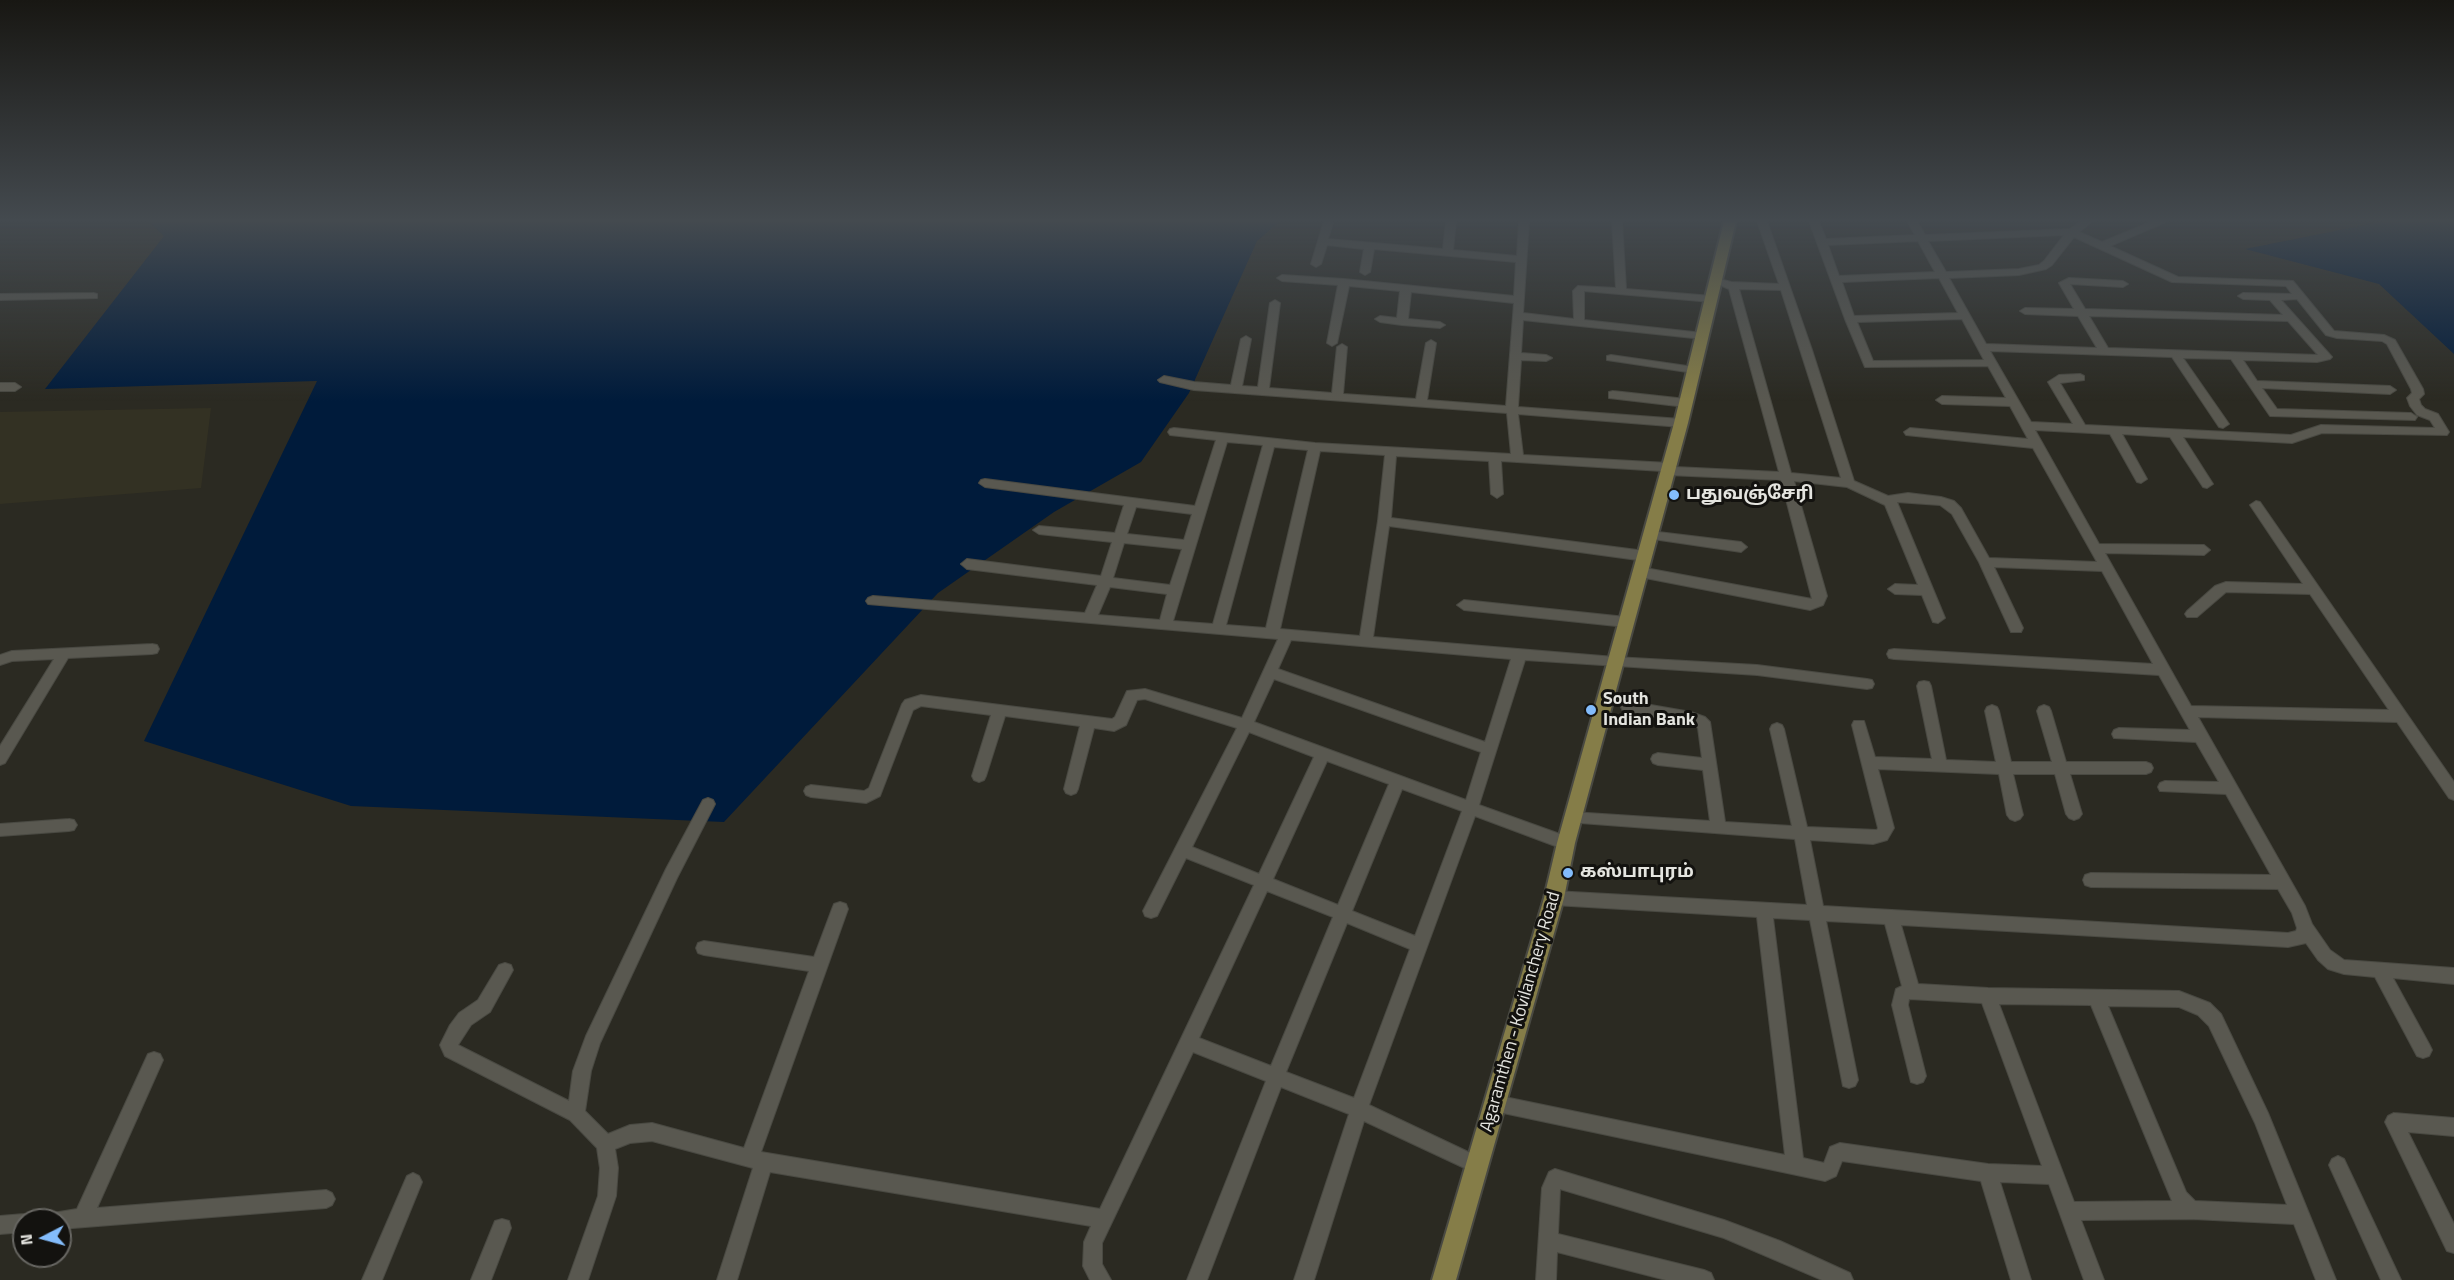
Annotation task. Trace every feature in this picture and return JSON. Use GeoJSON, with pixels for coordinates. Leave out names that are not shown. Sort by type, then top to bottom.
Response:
{"type":"FeatureCollection","features":[{"type":"Feature","properties":{"kind":"main road","name":"Agaramthen - Kovilanchery Road"},"geometry":{"type":"LineString","coordinates":[[1444,1280],[1554,898],[1572,818],[1681,423],[1702,336],[1721,281]]}},
{"type":"Feature","properties":{"kind":"street"},"geometry":{"type":"LineString","coordinates":[[1324,281],[1519,300]]}},
{"type":"Feature","properties":{"kind":"street"},"geometry":{"type":"LineString","coordinates":[[1517,459],[1512,410],[1520,281]]}},
{"type":"Feature","properties":{"kind":"street"},"geometry":{"type":"LineString","coordinates":[[1620,281],[1621,291]]}},
{"type":"Feature","properties":{"kind":"street"},"geometry":{"type":"LineString","coordinates":[[1783,281],[1849,483]]}},
{"type":"Feature","properties":{"kind":"street"},"geometry":{"type":"LineString","coordinates":[[1836,281],[1869,365],[1991,363]]}},
{"type":"Feature","properties":{"kind":"street"},"geometry":{"type":"LineString","coordinates":[[1945,281],[2283,882],[2305,928],[2324,956],[2334,964],[2380,971],[2454,976]]}},
{"type":"Feature","properties":{"kind":"street"},"geometry":{"type":"LineString","coordinates":[[2027,426],[2292,439],[2320,429],[2443,432],[2434,417],[2421,412],[2416,406],[2413,398],[2418,394],[2417,389],[2391,342],[2384,338],[2330,333],[2289,283],[2204,281]]}},
{"type":"Feature","properties":{"kind":"street"},"geometry":{"type":"LineString","coordinates":[[1337,396],[1337,345],[1344,282]]}},
{"type":"Feature","properties":{"kind":"street"},"geometry":{"type":"LineString","coordinates":[[2105,352],[2064,283],[2123,284]]}},
{"type":"Feature","properties":{"kind":"street"},"geometry":{"type":"LineString","coordinates":[[1402,322],[1406,288]]}},
{"type":"Feature","properties":{"kind":"street"},"geometry":{"type":"LineString","coordinates":[[1384,522],[1511,536],[1642,564],[1810,605],[1818,602],[1820,596],[1786,476],[1720,288]]}},
{"type":"Feature","properties":{"kind":"street"},"geometry":{"type":"LineString","coordinates":[[1579,321],[1579,289],[1621,291],[1785,288]]}},
{"type":"Feature","properties":{"kind":"street"},"geometry":{"type":"LineString","coordinates":[[0,297],[93,296]]}},
{"type":"Feature","properties":{"kind":"street"},"geometry":{"type":"LineString","coordinates":[[2243,296],[2293,297]]}},
{"type":"Feature","properties":{"kind":"street"},"geometry":{"type":"LineString","coordinates":[[1982,347],[2235,357],[2317,359],[2326,357],[2273,297]]}},
{"type":"Feature","properties":{"kind":"street"},"geometry":{"type":"LineString","coordinates":[[1263,390],[1275,303]]}},
{"type":"Feature","properties":{"kind":"street"},"geometry":{"type":"LineString","coordinates":[[2025,311],[2292,318]]}},
{"type":"Feature","properties":{"kind":"street"},"geometry":{"type":"LineString","coordinates":[[1518,316],[1702,336]]}},
{"type":"Feature","properties":{"kind":"street"},"geometry":{"type":"LineString","coordinates":[[1850,319],[1965,316]]}},
{"type":"Feature","properties":{"kind":"street"},"geometry":{"type":"LineString","coordinates":[[1380,319],[1440,325]]}},
{"type":"Feature","properties":{"kind":"street"},"geometry":{"type":"LineString","coordinates":[[1236,388],[1246,339]]}},
{"type":"Feature","properties":{"kind":"street"},"geometry":{"type":"LineString","coordinates":[[1421,402],[1431,343]]}},
{"type":"Feature","properties":{"kind":"street"},"geometry":{"type":"LineString","coordinates":[[2176,355],[2223,424]]}},
{"type":"Feature","properties":{"kind":"street"},"geometry":{"type":"LineString","coordinates":[[1515,356],[1546,358]]}},
{"type":"Feature","properties":{"kind":"street"},"geometry":{"type":"LineString","coordinates":[[2235,357],[2274,413],[2411,417]]}},
{"type":"Feature","properties":{"kind":"street"},"geometry":{"type":"LineString","coordinates":[[1611,358],[1694,370]]}},
{"type":"Feature","properties":{"kind":"street"},"geometry":{"type":"LineString","coordinates":[[2080,378],[2059,379],[2055,382],[2082,429]]}},
{"type":"Feature","properties":{"kind":"street"},"geometry":{"type":"LineString","coordinates":[[1164,380],[1194,386],[1681,423]]}},
{"type":"Feature","properties":{"kind":"street"},"geometry":{"type":"LineString","coordinates":[[2254,384],[2390,390]]}},
{"type":"Feature","properties":{"kind":"street"},"geometry":{"type":"LineString","coordinates":[[0,387],[15,387]]}},
{"type":"Feature","properties":{"kind":"street"},"geometry":{"type":"LineString","coordinates":[[1613,394],[1686,403]]}},
{"type":"Feature","properties":{"kind":"street"},"geometry":{"type":"LineString","coordinates":[[1942,399],[2013,402]]}},
{"type":"Feature","properties":{"kind":"street"},"geometry":{"type":"LineString","coordinates":[[2114,431],[2141,479]]}},
{"type":"Feature","properties":{"kind":"street"},"geometry":{"type":"LineString","coordinates":[[1174,432],[1315,447],[1786,476],[1849,483],[1890,502],[1938,618]]}},
{"type":"Feature","properties":{"kind":"street"},"geometry":{"type":"LineString","coordinates":[[1910,432],[2037,444]]}},
{"type":"Feature","properties":{"kind":"street"},"geometry":{"type":"LineString","coordinates":[[2175,435],[2207,484]]}},
{"type":"Feature","properties":{"kind":"street"},"geometry":{"type":"LineString","coordinates":[[1165,625],[1223,436]]}},
{"type":"Feature","properties":{"kind":"street"},"geometry":{"type":"LineString","coordinates":[[1218,629],[1270,441]]}},
{"type":"Feature","properties":{"kind":"street"},"geometry":{"type":"LineString","coordinates":[[1272,633],[1315,447]]}},
{"type":"Feature","properties":{"kind":"street"},"geometry":{"type":"LineString","coordinates":[[1366,641],[1384,522],[1391,451]]}},
{"type":"Feature","properties":{"kind":"street"},"geometry":{"type":"LineString","coordinates":[[1495,458],[1497,494]]}},
{"type":"Feature","properties":{"kind":"street"},"geometry":{"type":"LineString","coordinates":[[986,483],[1131,504],[1199,511]]}},
{"type":"Feature","properties":{"kind":"street"},"geometry":{"type":"LineString","coordinates":[[1890,502],[1900,496],[1950,504],[1957,511],[2016,628]]}},
{"type":"Feature","properties":{"kind":"street"},"geometry":{"type":"LineString","coordinates":[[1089,619],[1105,582],[1131,504]]}},
{"type":"Feature","properties":{"kind":"street"},"geometry":{"type":"LineString","coordinates":[[2256,505],[2454,794]]}},
{"type":"Feature","properties":{"kind":"street"},"geometry":{"type":"LineString","coordinates":[[1039,530],[1190,545]]}},
{"type":"Feature","properties":{"kind":"street"},"geometry":{"type":"LineString","coordinates":[[1650,535],[1741,547]]}},
{"type":"Feature","properties":{"kind":"street"},"geometry":{"type":"LineString","coordinates":[[2095,548],[2204,550]]}},
{"type":"Feature","properties":{"kind":"street"},"geometry":{"type":"LineString","coordinates":[[1984,562],[2106,567]]}},
{"type":"Feature","properties":{"kind":"street"},"geometry":{"type":"LineString","coordinates":[[967,564],[1175,590]]}},
{"type":"Feature","properties":{"kind":"street"},"geometry":{"type":"LineString","coordinates":[[2192,614],[2220,589],[2226,587],[2314,589]]}},
{"type":"Feature","properties":{"kind":"street"},"geometry":{"type":"LineString","coordinates":[[1895,589],[1927,590]]}},
{"type":"Feature","properties":{"kind":"street"},"geometry":{"type":"LineString","coordinates":[[873,601],[1616,662],[1757,670],[1867,684]]}},
{"type":"Feature","properties":{"kind":"street"},"geometry":{"type":"LineString","coordinates":[[1464,606],[1626,622]]}},
{"type":"Feature","properties":{"kind":"street"},"geometry":{"type":"LineString","coordinates":[[1151,911],[1246,725],[1287,635]]}},
{"type":"Feature","properties":{"kind":"street"},"geometry":{"type":"LineString","coordinates":[[0,660],[12,656],[152,649]]}},
{"type":"Feature","properties":{"kind":"street"},"geometry":{"type":"LineString","coordinates":[[0,759],[63,654]]}},
{"type":"Feature","properties":{"kind":"street"},"geometry":{"type":"LineString","coordinates":[[1304,1280],[1359,1109],[1471,807],[1520,654]]}},
{"type":"Feature","properties":{"kind":"street"},"geometry":{"type":"LineString","coordinates":[[1894,654],[2164,670]]}},
{"type":"Feature","properties":{"kind":"street"},"geometry":{"type":"LineString","coordinates":[[1271,672],[1488,749]]}},
{"type":"Feature","properties":{"kind":"street"},"geometry":{"type":"LineString","coordinates":[[1924,686],[1940,765]]}},
{"type":"Feature","properties":{"kind":"street"},"geometry":{"type":"LineString","coordinates":[[811,791],[866,796],[875,792],[907,708],[915,701],[928,700],[1088,724],[1114,725],[1121,721],[1129,699],[1138,693],[1246,725],[1566,843]]}},
{"type":"Feature","properties":{"kind":"street"},"geometry":{"type":"LineString","coordinates":[[1629,707],[1700,721],[1705,726],[1718,828]]}},
{"type":"Feature","properties":{"kind":"street"},"geometry":{"type":"LineString","coordinates":[[979,776],[1000,709]]}},
{"type":"Feature","properties":{"kind":"street"},"geometry":{"type":"LineString","coordinates":[[1992,711],[2015,815]]}},
{"type":"Feature","properties":{"kind":"street"},"geometry":{"type":"LineString","coordinates":[[2044,711],[2074,814]]}},
{"type":"Feature","properties":{"kind":"street"},"geometry":{"type":"LineString","coordinates":[[2187,711],[2401,717]]}},
{"type":"Feature","properties":{"kind":"street"},"geometry":{"type":"LineString","coordinates":[[1071,789],[1088,724]]}},
{"type":"Feature","properties":{"kind":"street"},"geometry":{"type":"LineString","coordinates":[[1572,818],[1873,837],[1882,835],[1886,828],[1859,725]]}},
{"type":"Feature","properties":{"kind":"street"},"geometry":{"type":"LineString","coordinates":[[1777,729],[1801,833],[1849,1080]]}},
{"type":"Feature","properties":{"kind":"street"},"geometry":{"type":"LineString","coordinates":[[2119,734],[2201,736]]}},
{"type":"Feature","properties":{"kind":"street"},"geometry":{"type":"LineString","coordinates":[[1101,1280],[1092,1266],[1093,1242],[1323,754]]}},
{"type":"Feature","properties":{"kind":"street"},"geometry":{"type":"LineString","coordinates":[[1658,759],[1710,765]]}},
{"type":"Feature","properties":{"kind":"street"},"geometry":{"type":"LineString","coordinates":[[1869,763],[2004,768],[2146,768]]}},
{"type":"Feature","properties":{"kind":"street"},"geometry":{"type":"LineString","coordinates":[[1197,1280],[1276,1076],[1397,782]]}},
{"type":"Feature","properties":{"kind":"street"},"geometry":{"type":"LineString","coordinates":[[2165,787],[2230,788]]}},
{"type":"Feature","properties":{"kind":"street"},"geometry":{"type":"LineString","coordinates":[[576,1114],[582,1071],[592,1042],[671,874],[708,804]]}},
{"type":"Feature","properties":{"kind":"street"},"geometry":{"type":"LineString","coordinates":[[0,830],[69,825]]}},
{"type":"Feature","properties":{"kind":"street"},"geometry":{"type":"LineString","coordinates":[[1184,850],[1420,945]]}},
{"type":"Feature","properties":{"kind":"street"},"geometry":{"type":"LineString","coordinates":[[2091,880],[2283,882]]}},
{"type":"Feature","properties":{"kind":"street"},"geometry":{"type":"LineString","coordinates":[[1554,898],[2288,940],[2302,937],[2305,928]]}},
{"type":"Feature","properties":{"kind":"street"},"geometry":{"type":"LineString","coordinates":[[727,1280],[757,1160],[818,964],[840,909]]}},
{"type":"Feature","properties":{"kind":"street"},"geometry":{"type":"LineString","coordinates":[[1764,911],[1795,1166]]}},
{"type":"Feature","properties":{"kind":"street"},"geometry":{"type":"LineString","coordinates":[[1891,918],[1912,991]]}},
{"type":"Feature","properties":{"kind":"street"},"geometry":{"type":"LineString","coordinates":[[704,948],[818,964]]}},
{"type":"Feature","properties":{"kind":"street"},"geometry":{"type":"LineString","coordinates":[[505,970],[484,1006],[465,1019],[456,1030],[451,1039],[451,1050],[576,1114],[605,1144],[609,1168],[607,1196],[578,1280]]}},
{"type":"Feature","properties":{"kind":"street"},"geometry":{"type":"LineString","coordinates":[[2380,971],[2423,1050]]}},
{"type":"Feature","properties":{"kind":"street"},"geometry":{"type":"LineString","coordinates":[[1917,1076],[1900,1005],[1902,994],[1912,991],[1988,996],[2179,999],[2204,1009],[2215,1020],[2262,1119],[2326,1280]]}},
{"type":"Feature","properties":{"kind":"street"},"geometry":{"type":"LineString","coordinates":[[1988,996],[2094,1280]]}},
{"type":"Feature","properties":{"kind":"street"},"geometry":{"type":"LineString","coordinates":[[2096,998],[2180,1198],[2193,1210]]}},
{"type":"Feature","properties":{"kind":"street"},"geometry":{"type":"LineString","coordinates":[[1189,1042],[1359,1109],[1477,1165]]}},
{"type":"Feature","properties":{"kind":"street"},"geometry":{"type":"LineString","coordinates":[[83,1218],[154,1060]]}},
{"type":"Feature","properties":{"kind":"street"},"geometry":{"type":"LineString","coordinates":[[1495,1104],[1828,1172],[1836,1153],[1840,1152],[1988,1173],[2054,1175]]}},
{"type":"Feature","properties":{"kind":"street"},"geometry":{"type":"LineString","coordinates":[[2454,1127],[2394,1122],[2454,1244]]}},
{"type":"Feature","properties":{"kind":"street"},"geometry":{"type":"LineString","coordinates":[[605,1144],[630,1134],[652,1132],[757,1160],[1105,1219]]}},
{"type":"Feature","properties":{"kind":"street"},"geometry":{"type":"LineString","coordinates":[[2338,1165],[2391,1280]]}},
{"type":"Feature","properties":{"kind":"street"},"geometry":{"type":"LineString","coordinates":[[1988,1173],[2021,1280]]}},
{"type":"Feature","properties":{"kind":"street"},"geometry":{"type":"LineString","coordinates":[[1546,1280],[1552,1182],[1555,1178],[1562,1178],[1724,1229],[1773,1248],[1843,1280]]}},
{"type":"Feature","properties":{"kind":"street"},"geometry":{"type":"LineString","coordinates":[[372,1280],[413,1182]]}},
{"type":"Feature","properties":{"kind":"street"},"geometry":{"type":"LineString","coordinates":[[72,1219],[326,1199]]}},
{"type":"Feature","properties":{"kind":"street"},"geometry":{"type":"LineString","coordinates":[[2069,1211],[2193,1210],[2299,1215]]}},
{"type":"Feature","properties":{"kind":"street"},"geometry":{"type":"LineString","coordinates":[[481,1280],[502,1228]]}},
{"type":"Feature","properties":{"kind":"street"},"geometry":{"type":"LineString","coordinates":[[1549,1241],[1704,1280]]}},
{"type":"Feature","properties":{"kind":"shaded area"},"geometry":{"type":"Polygon","coordinates":[[[211,408],[201,488],[0,504],[0,412],[211,408]]]}},
{"type":"Feature","properties":{"kind":"water"},"geometry":{"type":"Polygon","coordinates":[[[129,281],[1239,281],[1189,393],[1141,462],[1054,512],[938,593],[724,822],[351,806],[144,741],[317,381],[45,389],[129,281]]]}},
{"type":"Feature","properties":{"kind":"water"},"geometry":{"type":"Polygon","coordinates":[[[2366,281],[2454,281],[2454,354],[2379,284],[2366,281]]]}},
{"type":"Feature","properties":{"kind":"place","name":"பதுவஞ்சேரி"},"geometry":{"type":"Point","coordinates":[1674,495]}},
{"type":"Feature","properties":{"kind":"place","name":"South Indian Bank"},"geometry":{"type":"Point","coordinates":[1591,710]}},
{"type":"Feature","properties":{"kind":"place","name":"கஸ்பாபுரம்"},"geometry":{"type":"Point","coordinates":[1568,873]}}]}
